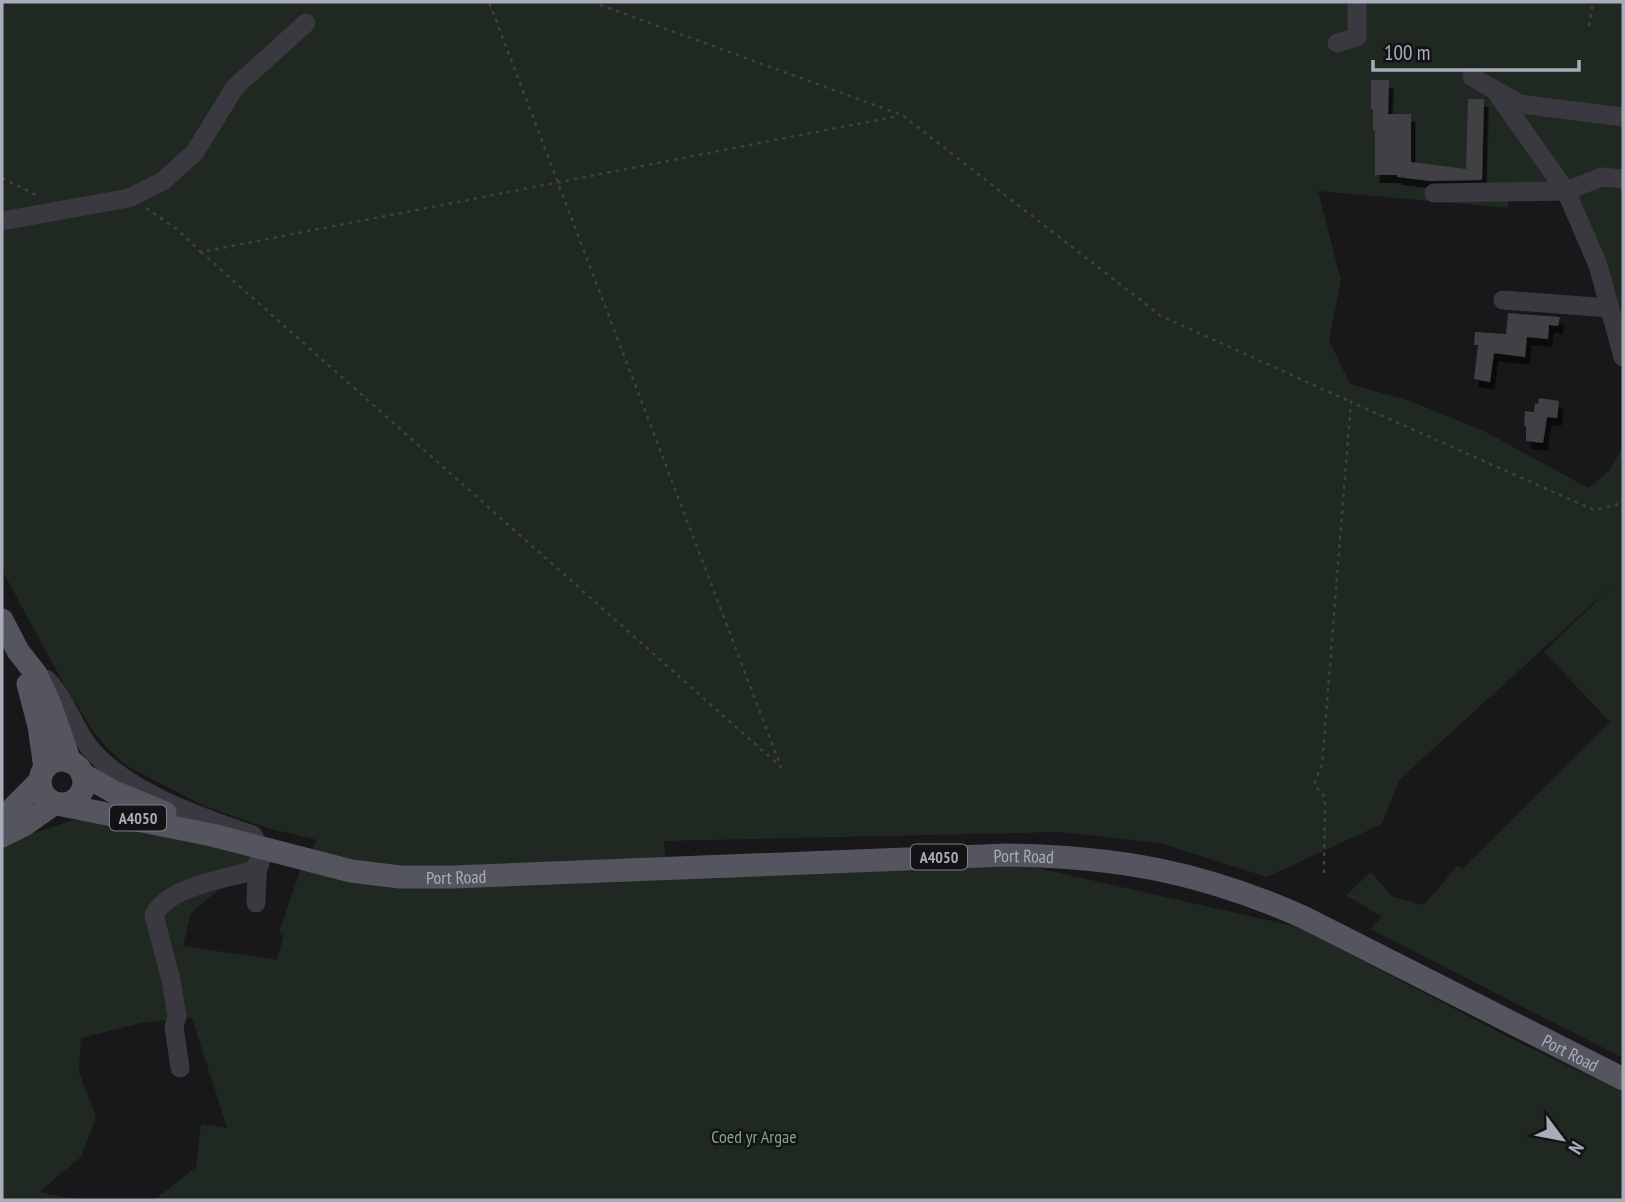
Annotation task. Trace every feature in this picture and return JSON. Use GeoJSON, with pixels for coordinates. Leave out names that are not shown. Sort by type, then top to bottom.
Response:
{"type":"FeatureCollection","features":[{"type":"Feature","properties":{"kind":"main road"},"geometry":{"type":"LineString","coordinates":[[2,620],[18,651],[34,702],[44,795],[59,804]]}},
{"type":"Feature","properties":{"kind":"main road"},"geometry":{"type":"LineString","coordinates":[[2,836],[59,804],[69,803],[80,795],[84,781],[36,674],[18,651]]}},
{"type":"Feature","properties":{"kind":"main road"},"geometry":{"type":"LineString","coordinates":[[2,819],[58,761],[76,768]]}},
{"type":"Feature","properties":{"kind":"main road","name":"Port Road"},"geometry":{"type":"LineString","coordinates":[[76,768],[114,792],[187,821],[212,835]]}},
{"type":"Feature","properties":{"kind":"main road","name":"Port Road"},"geometry":{"type":"LineString","coordinates":[[59,804],[212,835],[262,853],[351,871],[420,878],[1006,855],[1059,856],[1136,864],[1205,880],[1272,903],[1623,1079]]}},
{"type":"Feature","properties":{"kind":"street"},"geometry":{"type":"LineString","coordinates":[[1337,43],[1357,37],[1357,2]]}},
{"type":"Feature","properties":{"kind":"street"},"geometry":{"type":"LineString","coordinates":[[2,221],[135,196],[163,181],[186,162],[201,144],[235,87],[306,23]]}},
{"type":"Feature","properties":{"kind":"street"},"geometry":{"type":"LineString","coordinates":[[1472,77],[1520,104],[1623,117]]}},
{"type":"Feature","properties":{"kind":"street"},"geometry":{"type":"LineString","coordinates":[[1494,89],[1566,191],[1598,265],[1623,357]]}},
{"type":"Feature","properties":{"kind":"street"},"geometry":{"type":"LineString","coordinates":[[1434,193],[1566,191],[1602,177],[1623,179]]}},
{"type":"Feature","properties":{"kind":"street"},"geometry":{"type":"LineString","coordinates":[[1503,300],[1609,308]]}},
{"type":"Feature","properties":{"kind":"street"},"geometry":{"type":"LineString","coordinates":[[18,651],[51,683],[87,744],[105,763],[165,800],[253,835],[262,853],[257,873],[256,903]]}},
{"type":"Feature","properties":{"kind":"street"},"geometry":{"type":"LineString","coordinates":[[180,1068],[174,1027],[177,1016],[171,980],[154,915],[159,905],[167,898],[209,881],[252,871],[262,853]]}},
{"type":"Feature","properties":{"kind":"path"},"geometry":{"type":"LineString","coordinates":[[135,196],[147,210],[177,230],[781,767],[489,2]]}},
{"type":"Feature","properties":{"kind":"path"},"geometry":{"type":"LineString","coordinates":[[592,2],[902,115],[1161,316],[1594,510],[1623,503]]}},
{"type":"Feature","properties":{"kind":"path"},"geometry":{"type":"LineString","coordinates":[[1589,26],[1593,2]]}},
{"type":"Feature","properties":{"kind":"path"},"geometry":{"type":"LineString","coordinates":[[201,252],[902,115]]}},
{"type":"Feature","properties":{"kind":"path"},"geometry":{"type":"LineString","coordinates":[[2,178],[40,198]]}},
{"type":"Feature","properties":{"kind":"path"},"geometry":{"type":"LineString","coordinates":[[1324,873],[1325,797],[1314,784],[1322,765],[1351,402]]}},
{"type":"Feature","properties":{"kind":"green space","name":"Coed yr Argae"},"geometry":{"type":"Polygon","coordinates":[[[2,2],[1623,2],[1623,342],[1591,240],[1549,184],[1509,196],[1508,208],[1318,191],[1341,280],[1329,340],[1350,384],[1413,402],[1486,432],[1588,488],[1610,470],[1623,446],[1623,1058],[1370,929],[1382,917],[1346,895],[1371,872],[1393,897],[1424,905],[1458,865],[1462,869],[1610,722],[1544,652],[1614,584],[1399,780],[1382,824],[1267,877],[1160,843],[1062,832],[664,841],[667,874],[1024,865],[1298,927],[1510,1038],[1623,1092],[1623,1200],[154,1200],[196,1167],[201,1124],[227,1128],[192,1018],[141,1023],[81,1038],[79,1072],[96,1117],[81,1157],[39,1192],[78,1200],[2,1200],[2,843],[74,820],[108,819],[259,856],[191,913],[183,946],[277,960],[284,934],[279,932],[301,868],[317,840],[267,828],[204,806],[127,766],[93,731],[66,688],[2,570],[2,2]]]}},
{"type":"Feature","properties":{"kind":"building"},"geometry":{"type":"Polygon","coordinates":[[[1371,80],[1389,80],[1388,114],[1411,114],[1411,162],[1466,169],[1468,99],[1484,99],[1482,180],[1431,181],[1397,175],[1375,175],[1371,80]]]}},
{"type":"Feature","properties":{"kind":"building"},"geometry":{"type":"Polygon","coordinates":[[[1508,313],[1560,317],[1558,326],[1549,325],[1548,339],[1527,337],[1525,357],[1494,353],[1490,382],[1474,379],[1478,345],[1474,345],[1475,332],[1506,334],[1508,313]]]}},
{"type":"Feature","properties":{"kind":"building"},"geometry":{"type":"Polygon","coordinates":[[[1539,398],[1559,401],[1557,418],[1547,417],[1543,443],[1526,441],[1524,426],[1525,411],[1534,412],[1539,398]]]}}]}
